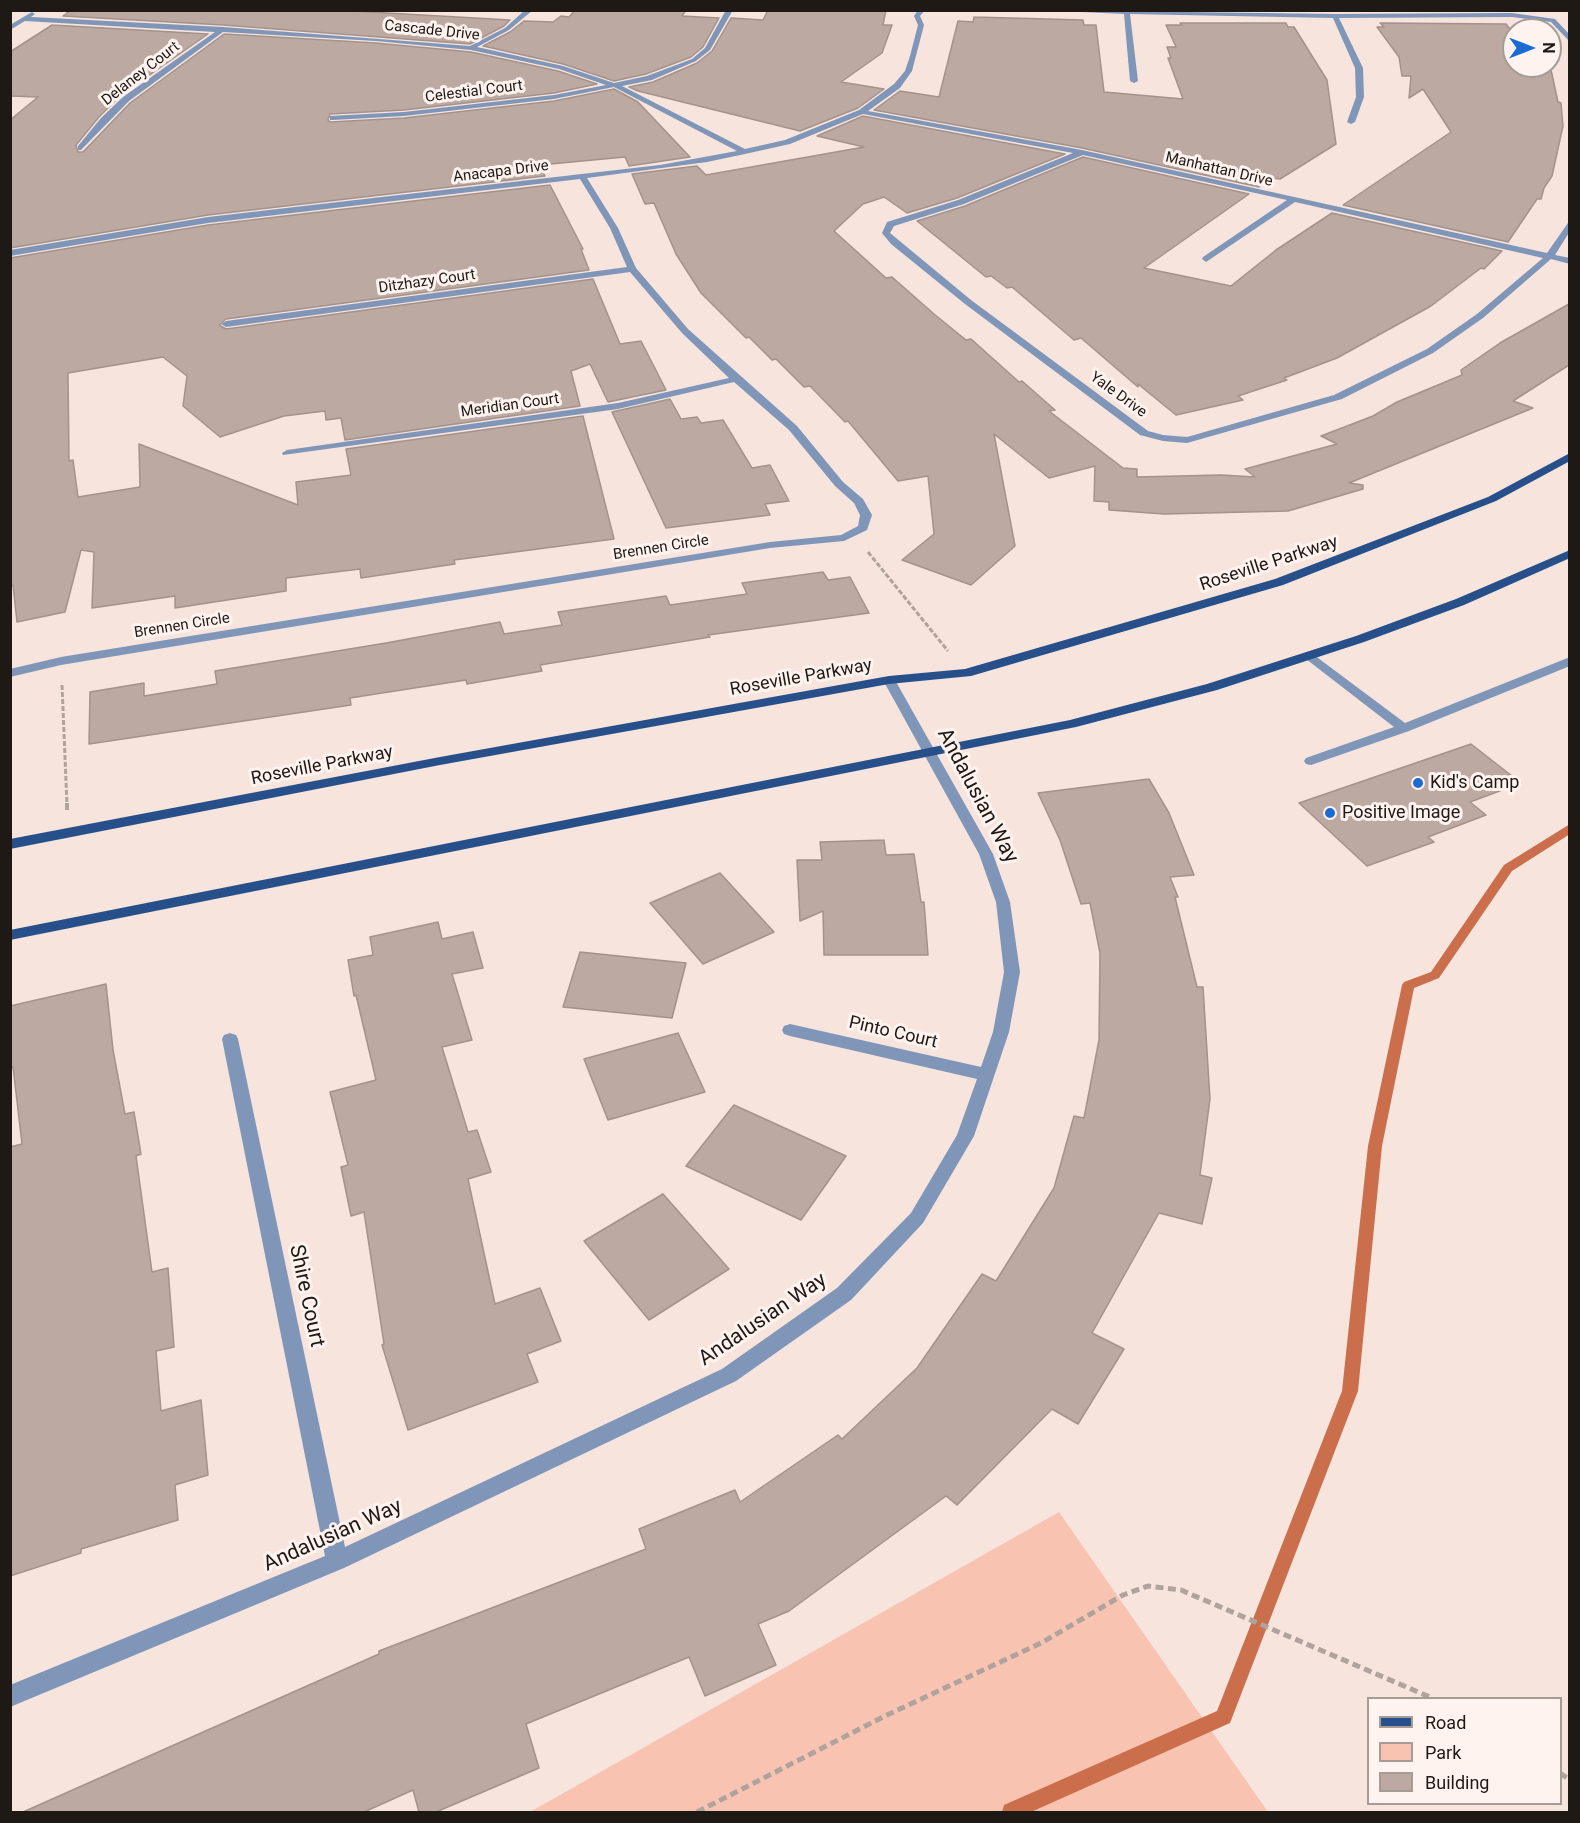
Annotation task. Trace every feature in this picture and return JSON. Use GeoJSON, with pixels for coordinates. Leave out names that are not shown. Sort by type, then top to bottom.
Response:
{"type":"FeatureCollection","features":[{"type":"Feature","properties":{"kind":"main road","name":"Roseville Parkway"},"geometry":{"type":"LineString","coordinates":[[10,844],[440,761],[889,680],[966,673],[1155,620],[1300,575],[1443,520],[1502,493],[1569,456]]}},
{"type":"Feature","properties":{"kind":"main road"},"geometry":{"type":"LineString","coordinates":[[10,935],[1071,724],[1212,687],[1310,656],[1460,602],[1569,553]]}},
{"type":"Feature","properties":{"kind":"street"},"geometry":{"type":"LineString","coordinates":[[10,28],[37,10]]}},
{"type":"Feature","properties":{"kind":"street"},"geometry":{"type":"LineString","coordinates":[[471,48],[507,28],[530,10]]}},
{"type":"Feature","properties":{"kind":"street","name":"Celestial Court"},"geometry":{"type":"LineString","coordinates":[[333,118],[415,113],[554,97],[617,86],[672,70],[694,60],[708,49],[730,10]]}},
{"type":"Feature","properties":{"kind":"street","name":"Anacapa Drive"},"geometry":{"type":"LineString","coordinates":[[10,254],[208,220],[672,166],[745,152],[817,132],[862,112],[897,86],[908,71],[921,25],[917,16],[922,10]]}},
{"type":"Feature","properties":{"kind":"street"},"geometry":{"type":"LineString","coordinates":[[1043,10],[1335,16],[1512,15],[1553,20],[1569,40]]}},
{"type":"Feature","properties":{"kind":"street"},"geometry":{"type":"LineString","coordinates":[[1127,13],[1134,81]]}},
{"type":"Feature","properties":{"kind":"street"},"geometry":{"type":"LineString","coordinates":[[1335,16],[1359,68],[1360,97],[1351,122]]}},
{"type":"Feature","properties":{"kind":"street","name":"Cascade Drive"},"geometry":{"type":"LineString","coordinates":[[24,19],[223,29],[471,48],[561,67],[617,86],[745,152]]}},
{"type":"Feature","properties":{"kind":"street","name":"Delaney Court"},"geometry":{"type":"LineString","coordinates":[[81,148],[104,120],[126,99],[223,29]]}},
{"type":"Feature","properties":{"kind":"street","name":"Manhattan Drive"},"geometry":{"type":"LineString","coordinates":[[862,112],[1083,152],[1569,261]]}},
{"type":"Feature","properties":{"kind":"street","name":"Yale Drive"},"geometry":{"type":"LineString","coordinates":[[1083,152],[961,202],[890,224],[886,233],[894,242],[986,316],[1144,433],[1163,438],[1187,440],[1338,397],[1430,351],[1480,316],[1540,266],[1548,256]]}},
{"type":"Feature","properties":{"kind":"street"},"geometry":{"type":"LineString","coordinates":[[582,176],[614,228],[632,269],[685,331],[793,428],[839,484],[859,501],[866,515],[862,528],[844,538]]}},
{"type":"Feature","properties":{"kind":"street"},"geometry":{"type":"LineString","coordinates":[[1206,259],[1293,200]]}},
{"type":"Feature","properties":{"kind":"street"},"geometry":{"type":"LineString","coordinates":[[1548,256],[1557,247],[1569,222]]}},
{"type":"Feature","properties":{"kind":"street","name":"Ditzhazy Court"},"geometry":{"type":"LineString","coordinates":[[226,324],[632,269]]}},
{"type":"Feature","properties":{"kind":"street","name":"Meridian Court"},"geometry":{"type":"LineString","coordinates":[[286,453],[618,406],[736,379]]}},
{"type":"Feature","properties":{"kind":"street","name":"Brennen Circle"},"geometry":{"type":"LineString","coordinates":[[10,673],[61,661],[770,545],[844,538]]}},
{"type":"Feature","properties":{"kind":"street"},"geometry":{"type":"LineString","coordinates":[[1310,656],[1404,729]]}},
{"type":"Feature","properties":{"kind":"street"},"geometry":{"type":"LineString","coordinates":[[1311,761],[1404,729],[1569,662]]}},
{"type":"Feature","properties":{"kind":"street","name":"Andalusian Way"},"geometry":{"type":"LineString","coordinates":[[10,1696],[337,1562],[729,1375],[844,1294],[916,1218],[965,1136],[1001,1032],[1012,972],[1004,902],[986,854],[889,680]]}},
{"type":"Feature","properties":{"kind":"street","name":"Pinto Court"},"geometry":{"type":"LineString","coordinates":[[790,1029],[987,1075]]}},
{"type":"Feature","properties":{"kind":"street","name":"Shire Court"},"geometry":{"type":"LineString","coordinates":[[230,1039],[337,1562]]}},
{"type":"Feature","properties":{"kind":"path"},"geometry":{"type":"LineString","coordinates":[[844,538],[867,552],[966,673]]}},
{"type":"Feature","properties":{"kind":"path"},"geometry":{"type":"LineString","coordinates":[[61,661],[68,834]]}},
{"type":"Feature","properties":{"kind":"path"},"geometry":{"type":"LineString","coordinates":[[697,1812],[887,1715],[1041,1643],[1123,1595],[1148,1586],[1181,1590],[1430,1697]]}},
{"type":"Feature","properties":{"kind":"green space"},"geometry":{"type":"Polygon","coordinates":[[[1059,1512],[1268,1812],[530,1812],[1059,1512]]]}},
{"type":"Feature","properties":{"kind":"building"},"geometry":{"type":"Polygon","coordinates":[[[71,10],[335,10],[510,20],[504,26],[470,44],[223,25],[63,16],[71,10]]]}},
{"type":"Feature","properties":{"kind":"building"},"geometry":{"type":"Polygon","coordinates":[[[575,10],[686,10],[682,16],[719,18],[703,47],[691,57],[646,74],[614,81],[563,64],[483,46],[510,32],[524,21],[553,22],[561,16],[569,17],[575,10]]]}},
{"type":"Feature","properties":{"kind":"building"},"geometry":{"type":"Polygon","coordinates":[[[768,10],[886,10],[883,25],[892,25],[882,53],[841,82],[884,89],[858,108],[800,131],[629,87],[653,82],[697,63],[712,51],[731,18],[763,20],[768,10]]]}},
{"type":"Feature","properties":{"kind":"building"},"geometry":{"type":"Polygon","coordinates":[[[974,17],[1083,20],[1084,25],[1096,25],[1104,92],[1183,99],[1168,58],[1171,58],[1167,47],[1176,47],[1166,25],[1286,23],[1288,27],[1294,27],[1327,80],[1336,144],[1280,179],[1272,178],[1259,187],[1082,148],[874,110],[900,91],[939,97],[958,21],[973,22],[974,17]]]}},
{"type":"Feature","properties":{"kind":"building"},"geometry":{"type":"Polygon","coordinates":[[[1380,23],[1502,24],[1502,78],[1553,78],[1558,102],[1561,103],[1563,126],[1552,176],[1544,188],[1541,199],[1537,199],[1508,242],[1343,205],[1451,132],[1423,89],[1409,98],[1411,76],[1402,76],[1399,57],[1377,27],[1384,27],[1380,23]]]}},
{"type":"Feature","properties":{"kind":"building"},"geometry":{"type":"Polygon","coordinates":[[[52,25],[208,34],[121,95],[76,145],[78,152],[83,152],[130,103],[224,34],[376,43],[471,52],[558,71],[597,84],[554,93],[404,110],[330,114],[328,120],[330,122],[404,118],[554,101],[614,89],[638,102],[690,157],[629,166],[625,157],[540,165],[545,176],[208,215],[10,248],[10,120],[38,97],[10,96],[10,52],[52,25]]]}},
{"type":"Feature","properties":{"kind":"building"},"geometry":{"type":"Polygon","coordinates":[[[863,116],[1065,154],[957,198],[907,213],[884,197],[863,204],[834,231],[886,278],[892,277],[934,314],[966,340],[971,339],[1019,382],[1022,381],[1055,410],[1049,411],[1123,468],[1137,469],[1137,477],[1221,475],[1255,477],[1245,469],[1337,444],[1321,436],[1373,416],[1397,402],[1462,375],[1461,370],[1500,343],[1569,304],[1569,365],[1513,401],[1533,408],[1349,483],[1363,485],[1363,489],[1288,511],[1164,514],[1109,510],[1109,502],[1094,501],[1095,466],[1049,478],[994,434],[1015,546],[971,585],[902,560],[934,534],[928,476],[898,481],[848,421],[845,422],[810,386],[804,387],[776,359],[772,360],[749,337],[746,338],[701,293],[676,254],[654,203],[645,204],[632,174],[697,166],[706,175],[864,147],[817,136],[863,116]]]}},
{"type":"Feature","properties":{"kind":"building"},"geometry":{"type":"Polygon","coordinates":[[[1083,157],[1249,194],[1144,268],[1231,286],[1276,250],[1332,213],[1502,251],[1484,269],[1481,268],[1431,306],[1337,358],[1284,378],[1287,380],[1238,396],[1243,400],[1176,415],[1138,384],[1138,387],[1081,338],[1074,340],[1012,287],[1007,288],[991,276],[986,277],[917,221],[965,206],[1083,157]]]}},
{"type":"Feature","properties":{"kind":"building"},"geometry":{"type":"Polygon","coordinates":[[[550,185],[583,249],[581,249],[589,270],[226,319],[219,325],[226,329],[593,279],[620,344],[641,341],[666,390],[608,402],[590,364],[571,371],[580,406],[345,440],[341,418],[326,420],[325,411],[284,416],[220,437],[183,406],[187,376],[163,357],[68,373],[69,461],[73,460],[78,497],[140,487],[139,444],[298,505],[296,482],[351,475],[346,449],[583,416],[614,539],[454,560],[455,564],[361,578],[360,569],[286,578],[286,591],[175,608],[175,596],[92,608],[94,552],[81,550],[65,612],[17,622],[13,585],[10,586],[10,258],[208,225],[550,185]]]}},
{"type":"Feature","properties":{"kind":"building"},"geometry":{"type":"Polygon","coordinates":[[[670,399],[681,419],[697,417],[701,423],[723,420],[752,468],[770,465],[789,501],[765,504],[770,515],[666,528],[612,412],[670,399]]]}},
{"type":"Feature","properties":{"kind":"building"},"geometry":{"type":"Polygon","coordinates":[[[823,572],[828,580],[850,577],[869,613],[708,635],[710,637],[540,665],[542,671],[467,684],[466,680],[350,698],[351,705],[89,744],[90,692],[144,683],[144,696],[217,684],[215,671],[500,622],[504,634],[562,625],[558,612],[666,596],[670,605],[747,594],[742,583],[823,572]]]}},
{"type":"Feature","properties":{"kind":"building"},"geometry":{"type":"Polygon","coordinates":[[[1471,744],[1521,783],[1470,802],[1486,815],[1428,837],[1434,842],[1367,866],[1299,803],[1471,744]]]}},
{"type":"Feature","properties":{"kind":"building"},"geometry":{"type":"Polygon","coordinates":[[[1149,779],[1169,813],[1194,875],[1170,877],[1178,897],[1175,897],[1197,987],[1203,987],[1210,1099],[1200,1175],[1212,1178],[1202,1224],[1159,1213],[1092,1333],[1124,1349],[1078,1424],[1052,1409],[957,1505],[946,1496],[789,1611],[758,1624],[776,1665],[705,1696],[689,1657],[526,1724],[539,1768],[436,1812],[419,1812],[413,1790],[364,1812],[23,1812],[379,1654],[379,1651],[646,1549],[639,1529],[735,1490],[740,1502],[838,1435],[842,1439],[917,1368],[982,1274],[996,1281],[1054,1188],[1074,1116],[1084,1118],[1099,1040],[1100,953],[1090,903],[1081,904],[1060,840],[1038,793],[1149,779]]]}},
{"type":"Feature","properties":{"kind":"building"},"geometry":{"type":"Polygon","coordinates":[[[884,840],[886,855],[914,854],[921,902],[924,902],[928,955],[824,955],[823,911],[800,921],[797,860],[822,860],[820,842],[884,840]]]}},
{"type":"Feature","properties":{"kind":"building"},"geometry":{"type":"Polygon","coordinates":[[[720,873],[774,932],[703,964],[650,903],[720,873]]]}},
{"type":"Feature","properties":{"kind":"building"},"geometry":{"type":"Polygon","coordinates":[[[438,922],[442,939],[473,932],[483,968],[452,974],[472,1040],[442,1047],[468,1132],[477,1130],[491,1172],[468,1179],[495,1304],[540,1288],[561,1341],[527,1354],[538,1382],[408,1430],[382,1345],[384,1344],[364,1212],[351,1216],[341,1167],[348,1165],[330,1092],[376,1080],[356,995],[354,996],[348,960],[373,955],[370,937],[438,922]]]}},
{"type":"Feature","properties":{"kind":"building"},"geometry":{"type":"Polygon","coordinates":[[[580,952],[686,963],[672,1018],[563,1007],[580,952]]]}},
{"type":"Feature","properties":{"kind":"building"},"geometry":{"type":"Polygon","coordinates":[[[106,984],[113,1050],[125,1114],[134,1112],[141,1154],[136,1156],[152,1272],[168,1268],[174,1347],[156,1351],[161,1411],[201,1400],[208,1475],[175,1485],[178,1520],[81,1549],[81,1553],[10,1576],[10,1147],[22,1144],[13,1067],[10,1068],[10,1006],[106,984]]]}},
{"type":"Feature","properties":{"kind":"building"},"geometry":{"type":"Polygon","coordinates":[[[678,1033],[705,1092],[608,1120],[584,1059],[678,1033]]]}},
{"type":"Feature","properties":{"kind":"building"},"geometry":{"type":"Polygon","coordinates":[[[734,1105],[846,1156],[801,1220],[686,1166],[734,1105]]]}},
{"type":"Feature","properties":{"kind":"building"},"geometry":{"type":"Polygon","coordinates":[[[663,1194],[729,1269],[649,1320],[584,1241],[663,1194]]]}},
{"type":"Feature","properties":{"kind":"waterway"},"geometry":{"type":"LineString","coordinates":[[1011,1812],[1224,1717],[1350,1391],[1375,1146],[1408,985],[1435,975],[1508,868],[1570,828]]}},
{"type":"Feature","properties":{"kind":"place","name":"Kid's Camp"},"geometry":{"type":"Point","coordinates":[1418,783]}},
{"type":"Feature","properties":{"kind":"place","name":"Positive Image"},"geometry":{"type":"Point","coordinates":[1330,813]}}]}
